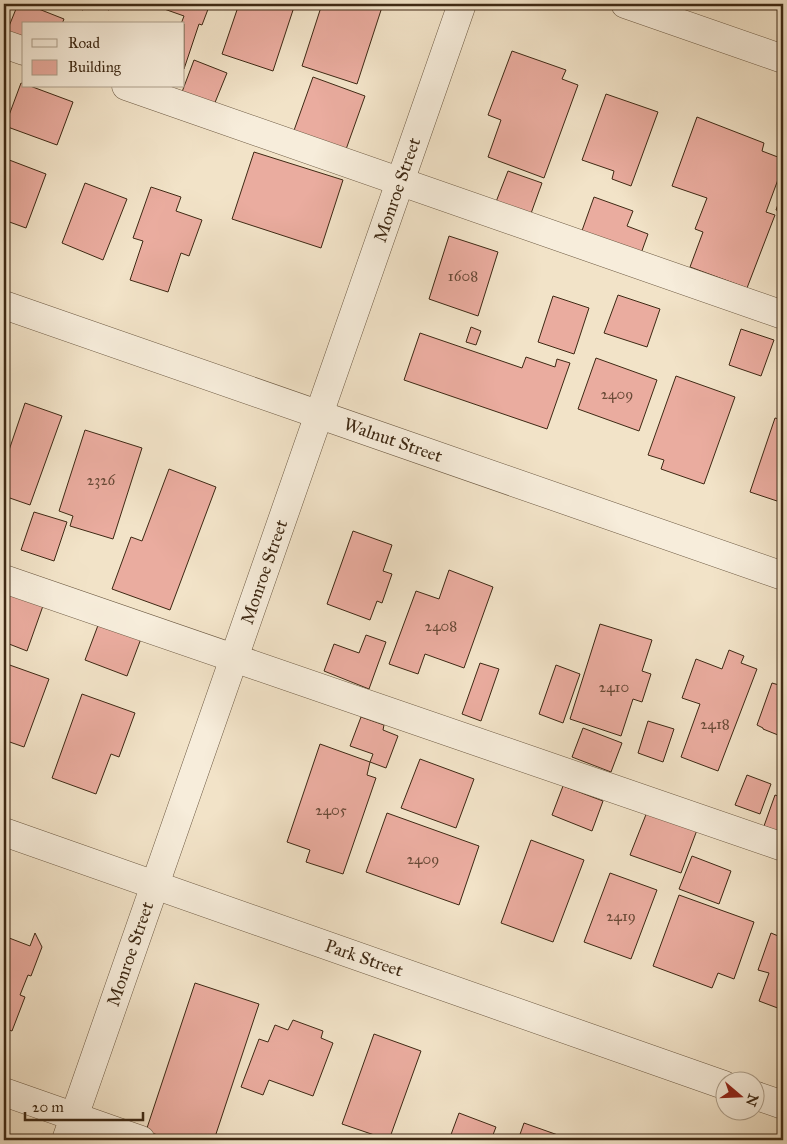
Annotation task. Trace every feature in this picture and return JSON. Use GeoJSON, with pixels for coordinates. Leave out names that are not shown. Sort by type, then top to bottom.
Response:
{"type":"FeatureCollection","features":[{"type":"Feature","properties":{"kind":"street","name":"Monroe Street"},"geometry":{"type":"LineString","coordinates":[[70,1129],[462,4]]}},
{"type":"Feature","properties":{"kind":"street"},"geometry":{"type":"LineString","coordinates":[[625,4],[783,59]]}},
{"type":"Feature","properties":{"kind":"street"},"geometry":{"type":"LineString","coordinates":[[4,44],[22,50]]}},
{"type":"Feature","properties":{"kind":"street"},"geometry":{"type":"LineString","coordinates":[[132,88],[783,315]]}},
{"type":"Feature","properties":{"kind":"street","name":"Walnut Street"},"geometry":{"type":"LineString","coordinates":[[4,305],[783,576]]}},
{"type":"Feature","properties":{"kind":"street"},"geometry":{"type":"LineString","coordinates":[[4,579],[783,847]]}},
{"type":"Feature","properties":{"kind":"street","name":"Park Street"},"geometry":{"type":"LineString","coordinates":[[4,832],[714,1081]]}},
{"type":"Feature","properties":{"kind":"street"},"geometry":{"type":"LineString","coordinates":[[4,1092],[70,1129],[141,1140]]}},
{"type":"Feature","properties":{"kind":"street"},"geometry":{"type":"LineString","coordinates":[[764,1098],[783,1105]]}},
{"type":"Feature","properties":{"kind":"building"},"geometry":{"type":"Polygon","coordinates":[[[18,4],[26,4],[64,19],[63,22],[22,22],[22,43],[5,36],[18,4]]]}},
{"type":"Feature","properties":{"kind":"building"},"geometry":{"type":"Polygon","coordinates":[[[65,4],[85,4],[83,10],[65,4]]]}},
{"type":"Feature","properties":{"kind":"building"},"geometry":{"type":"Polygon","coordinates":[[[91,4],[111,4],[109,10],[91,4]]]}},
{"type":"Feature","properties":{"kind":"building"},"geometry":{"type":"Polygon","coordinates":[[[150,4],[210,4],[202,25],[199,24],[185,66],[185,22],[182,22],[184,16],[150,4]]]}},
{"type":"Feature","properties":{"kind":"building"},"geometry":{"type":"Polygon","coordinates":[[[239,4],[295,4],[273,71],[222,54],[239,4]]]}},
{"type":"Feature","properties":{"kind":"building"},"geometry":{"type":"Polygon","coordinates":[[[322,4],[383,4],[357,84],[302,66],[322,4]]]}},
{"type":"Feature","properties":{"kind":"building"},"geometry":{"type":"Polygon","coordinates":[[[512,51],[566,70],[562,79],[578,85],[544,178],[488,157],[501,120],[488,115],[512,51]]]}},
{"type":"Feature","properties":{"kind":"building"},"geometry":{"type":"Polygon","coordinates":[[[194,60],[227,73],[214,105],[182,92],[194,60]]]}},
{"type":"Feature","properties":{"kind":"building"},"geometry":{"type":"Polygon","coordinates":[[[313,77],[365,96],[344,155],[292,136],[313,77]]]}},
{"type":"Feature","properties":{"kind":"building"},"geometry":{"type":"Polygon","coordinates":[[[21,83],[22,88],[35,88],[73,102],[57,145],[5,126],[21,83]]]}},
{"type":"Feature","properties":{"kind":"building"},"geometry":{"type":"Polygon","coordinates":[[[606,94],[658,112],[631,186],[612,179],[614,171],[582,160],[606,94]]]}},
{"type":"Feature","properties":{"kind":"building"},"geometry":{"type":"Polygon","coordinates":[[[697,117],[764,143],[762,151],[783,159],[783,166],[766,212],[775,215],[747,288],[690,267],[703,232],[695,229],[707,198],[672,186],[697,117]]]}},
{"type":"Feature","properties":{"kind":"building"},"geometry":{"type":"Polygon","coordinates":[[[254,152],[343,180],[321,248],[232,219],[254,152]]]}},
{"type":"Feature","properties":{"kind":"building"},"geometry":{"type":"Polygon","coordinates":[[[4,158],[46,174],[26,228],[4,220],[4,158]]]}},
{"type":"Feature","properties":{"kind":"building"},"geometry":{"type":"Polygon","coordinates":[[[508,171],[542,183],[529,219],[494,207],[508,171]]]}},
{"type":"Feature","properties":{"kind":"building"},"geometry":{"type":"Polygon","coordinates":[[[85,183],[127,199],[103,260],[62,243],[85,183]]]}},
{"type":"Feature","properties":{"kind":"building"},"geometry":{"type":"Polygon","coordinates":[[[151,187],[181,197],[176,211],[202,220],[189,256],[181,253],[168,292],[130,280],[143,241],[133,238],[151,187]]]}},
{"type":"Feature","properties":{"kind":"building"},"geometry":{"type":"Polygon","coordinates":[[[783,190],[783,212],[776,210],[783,190]]]}},
{"type":"Feature","properties":{"kind":"building"},"geometry":{"type":"Polygon","coordinates":[[[594,197],[633,211],[627,226],[648,234],[639,259],[579,239],[594,197]]]}},
{"type":"Feature","properties":{"kind":"building"},"geometry":{"type":"Polygon","coordinates":[[[449,236],[498,252],[478,316],[429,299],[449,236]]]}},
{"type":"Feature","properties":{"kind":"building"},"geometry":{"type":"Polygon","coordinates":[[[618,295],[660,309],[647,347],[604,333],[618,295]]]}},
{"type":"Feature","properties":{"kind":"building"},"geometry":{"type":"Polygon","coordinates":[[[553,296],[589,308],[574,354],[538,342],[553,296]]]}},
{"type":"Feature","properties":{"kind":"building"},"geometry":{"type":"Polygon","coordinates":[[[471,327],[481,331],[476,345],[466,342],[471,327]]]}},
{"type":"Feature","properties":{"kind":"building"},"geometry":{"type":"Polygon","coordinates":[[[741,329],[774,340],[761,376],[729,365],[741,329]]]}},
{"type":"Feature","properties":{"kind":"building"},"geometry":{"type":"Polygon","coordinates":[[[420,333],[522,368],[526,357],[555,367],[557,359],[570,363],[547,429],[404,380],[420,333]]]}},
{"type":"Feature","properties":{"kind":"building"},"geometry":{"type":"Polygon","coordinates":[[[596,358],[657,380],[639,431],[578,409],[596,358]]]}},
{"type":"Feature","properties":{"kind":"building"},"geometry":{"type":"Polygon","coordinates":[[[676,376],[735,397],[704,484],[661,469],[664,460],[648,455],[676,376]]]}},
{"type":"Feature","properties":{"kind":"building"},"geometry":{"type":"Polygon","coordinates":[[[25,403],[62,416],[30,505],[4,496],[4,465],[25,403]]]}},
{"type":"Feature","properties":{"kind":"building"},"geometry":{"type":"Polygon","coordinates":[[[775,418],[783,420],[783,503],[750,492],[775,418]]]}},
{"type":"Feature","properties":{"kind":"building"},"geometry":{"type":"Polygon","coordinates":[[[85,430],[142,448],[113,539],[70,526],[73,516],[59,511],[85,430]]]}},
{"type":"Feature","properties":{"kind":"building"},"geometry":{"type":"Polygon","coordinates":[[[169,469],[216,487],[170,610],[112,589],[131,537],[142,541],[169,469]]]}},
{"type":"Feature","properties":{"kind":"building"},"geometry":{"type":"Polygon","coordinates":[[[34,512],[67,522],[54,561],[21,550],[34,512]]]}},
{"type":"Feature","properties":{"kind":"building"},"geometry":{"type":"Polygon","coordinates":[[[353,531],[392,545],[383,571],[392,574],[382,603],[377,601],[370,620],[327,604],[353,531]]]}},
{"type":"Feature","properties":{"kind":"building"},"geometry":{"type":"Polygon","coordinates":[[[449,570],[493,587],[464,668],[425,654],[418,674],[389,664],[416,591],[439,599],[449,570]]]}},
{"type":"Feature","properties":{"kind":"building"},"geometry":{"type":"Polygon","coordinates":[[[8,590],[44,603],[27,651],[4,642],[4,602],[8,590]]]}},
{"type":"Feature","properties":{"kind":"building"},"geometry":{"type":"Polygon","coordinates":[[[100,620],[142,636],[127,676],[85,660],[100,620]]]}},
{"type":"Feature","properties":{"kind":"building"},"geometry":{"type":"Polygon","coordinates":[[[600,624],[652,640],[642,671],[651,674],[642,702],[633,699],[621,736],[570,719],[600,624]]]}},
{"type":"Feature","properties":{"kind":"building"},"geometry":{"type":"Polygon","coordinates":[[[366,635],[386,642],[369,689],[324,671],[334,644],[359,653],[366,635]]]}},
{"type":"Feature","properties":{"kind":"building"},"geometry":{"type":"Polygon","coordinates":[[[729,650],[744,656],[741,663],[757,669],[718,771],[681,757],[700,704],[682,698],[696,659],[722,669],[729,650]]]}},
{"type":"Feature","properties":{"kind":"building"},"geometry":{"type":"Polygon","coordinates":[[[4,663],[49,679],[24,747],[4,740],[4,663]]]}},
{"type":"Feature","properties":{"kind":"building"},"geometry":{"type":"Polygon","coordinates":[[[480,663],[499,669],[481,721],[462,714],[480,663]]]}},
{"type":"Feature","properties":{"kind":"building"},"geometry":{"type":"Polygon","coordinates":[[[556,665],[580,674],[563,723],[539,714],[556,665]]]}},
{"type":"Feature","properties":{"kind":"building"},"geometry":{"type":"Polygon","coordinates":[[[783,674],[783,737],[757,725],[772,683],[779,685],[783,674]]]}},
{"type":"Feature","properties":{"kind":"building"},"geometry":{"type":"Polygon","coordinates":[[[82,694],[135,713],[119,757],[111,754],[96,794],[52,778],[82,694]]]}},
{"type":"Feature","properties":{"kind":"building"},"geometry":{"type":"Polygon","coordinates":[[[361,717],[384,725],[383,730],[398,736],[386,768],[370,762],[373,754],[350,746],[361,717]]]}},
{"type":"Feature","properties":{"kind":"building"},"geometry":{"type":"Polygon","coordinates":[[[648,721],[674,729],[663,762],[638,753],[648,721]]]}},
{"type":"Feature","properties":{"kind":"building"},"geometry":{"type":"Polygon","coordinates":[[[583,728],[622,743],[611,772],[572,757],[583,728]]]}},
{"type":"Feature","properties":{"kind":"building"},"geometry":{"type":"Polygon","coordinates":[[[320,744],[370,762],[367,775],[376,778],[343,874],[306,862],[310,850],[287,842],[320,744]]]}},
{"type":"Feature","properties":{"kind":"building"},"geometry":{"type":"Polygon","coordinates":[[[420,759],[474,779],[456,828],[401,808],[420,759]]]}},
{"type":"Feature","properties":{"kind":"building"},"geometry":{"type":"Polygon","coordinates":[[[747,775],[771,784],[760,814],[735,805],[747,775]]]}},
{"type":"Feature","properties":{"kind":"building"},"geometry":{"type":"Polygon","coordinates":[[[563,786],[603,801],[592,831],[552,815],[563,786]]]}},
{"type":"Feature","properties":{"kind":"building"},"geometry":{"type":"Polygon","coordinates":[[[775,795],[783,798],[783,833],[764,826],[775,795]]]}},
{"type":"Feature","properties":{"kind":"building"},"geometry":{"type":"Polygon","coordinates":[[[647,812],[697,830],[681,873],[630,855],[647,812]]]}},
{"type":"Feature","properties":{"kind":"building"},"geometry":{"type":"Polygon","coordinates":[[[387,813],[479,846],[459,905],[366,872],[387,813]]]}},
{"type":"Feature","properties":{"kind":"building"},"geometry":{"type":"Polygon","coordinates":[[[531,840],[584,860],[553,942],[501,923],[531,840]]]}},
{"type":"Feature","properties":{"kind":"building"},"geometry":{"type":"Polygon","coordinates":[[[692,856],[731,871],[719,904],[679,889],[692,856]]]}},
{"type":"Feature","properties":{"kind":"building"},"geometry":{"type":"Polygon","coordinates":[[[610,873],[657,890],[631,959],[584,942],[610,873]]]}},
{"type":"Feature","properties":{"kind":"building"},"geometry":{"type":"Polygon","coordinates":[[[679,895],[754,922],[734,979],[718,973],[712,988],[653,966],[679,895]]]}},
{"type":"Feature","properties":{"kind":"building"},"geometry":{"type":"Polygon","coordinates":[[[35,933],[42,947],[31,976],[28,975],[20,995],[25,997],[12,1031],[4,1028],[4,936],[30,946],[35,933]]]}},
{"type":"Feature","properties":{"kind":"building"},"geometry":{"type":"Polygon","coordinates":[[[771,933],[783,938],[783,1010],[759,1001],[769,973],[758,970],[771,933]]]}},
{"type":"Feature","properties":{"kind":"building"},"geometry":{"type":"Polygon","coordinates":[[[195,983],[259,1004],[214,1140],[172,1140],[146,1131],[195,983]]]}},
{"type":"Feature","properties":{"kind":"building"},"geometry":{"type":"Polygon","coordinates":[[[293,1020],[323,1031],[321,1038],[333,1043],[313,1096],[269,1080],[263,1095],[241,1087],[259,1039],[268,1042],[275,1025],[288,1030],[293,1020]]]}},
{"type":"Feature","properties":{"kind":"building"},"geometry":{"type":"Polygon","coordinates":[[[374,1034],[421,1051],[389,1140],[342,1124],[374,1034]]]}},
{"type":"Feature","properties":{"kind":"building"},"geometry":{"type":"Polygon","coordinates":[[[459,1113],[496,1127],[491,1140],[449,1140],[459,1113]]]}},
{"type":"Feature","properties":{"kind":"building"},"geometry":{"type":"Polygon","coordinates":[[[524,1123],[572,1140],[518,1140],[524,1123]]]}}]}
